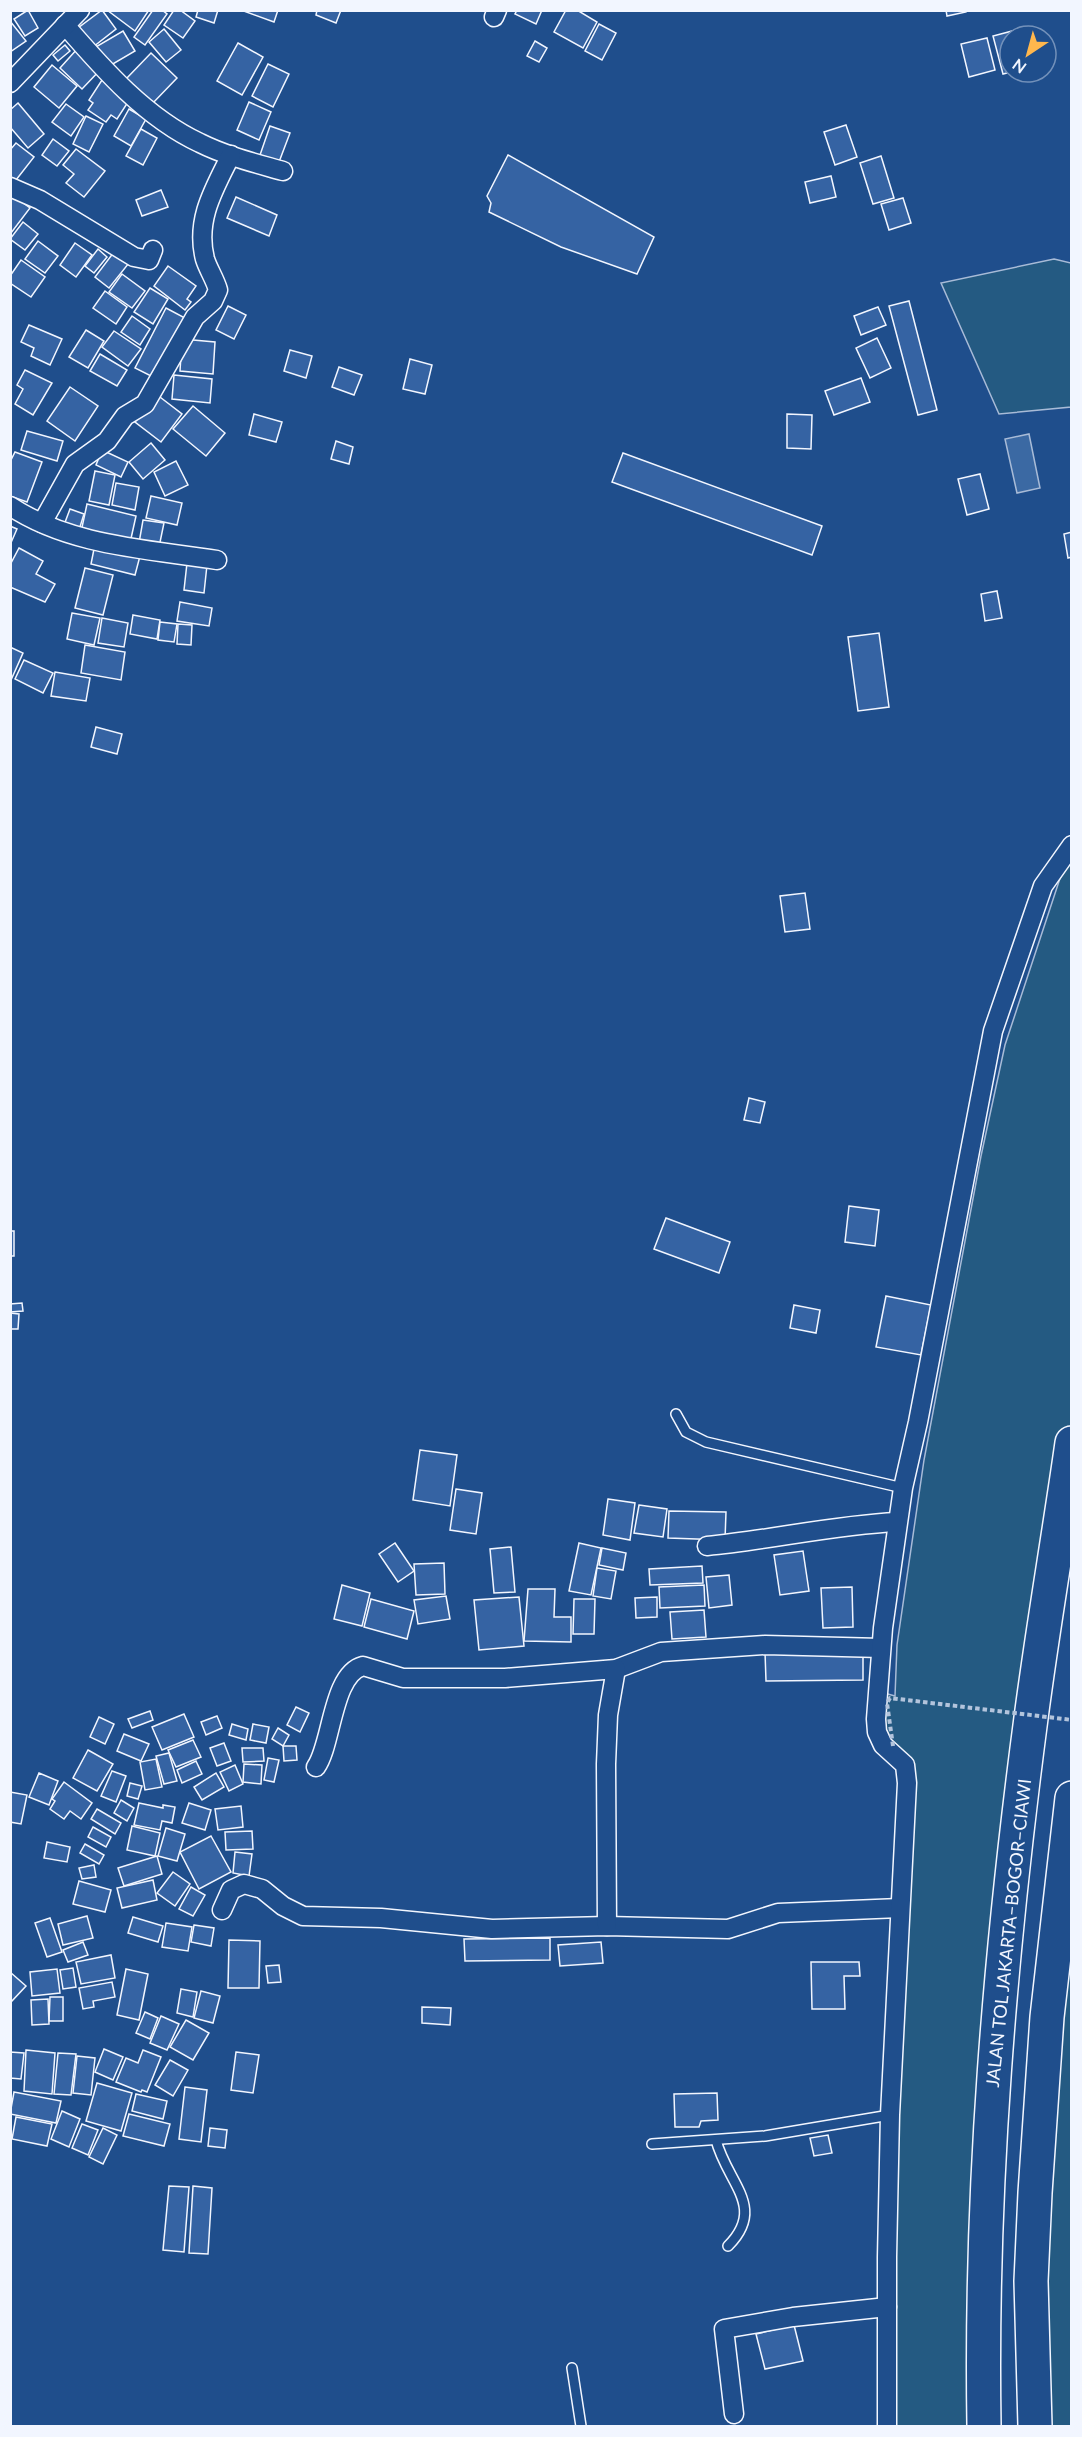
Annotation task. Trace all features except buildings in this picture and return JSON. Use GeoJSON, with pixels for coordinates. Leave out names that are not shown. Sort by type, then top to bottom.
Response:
{"type":"FeatureCollection","features":[{"type":"Feature","properties":{"kind":"highway","name":"JALAN TOL JAKARTA–BOGOR–CIAWI"},"geometry":{"type":"LineString","coordinates":[[984,2427],[984,2225],[1000,1989],[1031,1715],[1071,1443]]}},
{"type":"Feature","properties":{"kind":"highway"},"geometry":{"type":"LineString","coordinates":[[1035,2427],[1031,2281],[1047,2017],[1071,1798]]}},
{"type":"Feature","properties":{"kind":"highway"},"geometry":{"type":"LineString","coordinates":[[1047,2017],[1071,1873]]}},
{"type":"Feature","properties":{"kind":"street"},"geometry":{"type":"LineString","coordinates":[[10,83],[80,10]]}},
{"type":"Feature","properties":{"kind":"street"},"geometry":{"type":"LineString","coordinates":[[65,25],[113,79],[185,135],[231,155],[283,171]]}},
{"type":"Feature","properties":{"kind":"street"},"geometry":{"type":"LineString","coordinates":[[42,523],[75,464],[106,441],[125,417],[145,404],[195,317],[213,301],[218,290],[206,261],[200,232],[209,198],[231,155]]}},
{"type":"Feature","properties":{"kind":"street"},"geometry":{"type":"LineString","coordinates":[[10,187],[40,200],[134,257],[149,260],[153,250]]}},
{"type":"Feature","properties":{"kind":"street"},"geometry":{"type":"LineString","coordinates":[[10,506],[42,523],[86,539],[217,560]]}},
{"type":"Feature","properties":{"kind":"street"},"geometry":{"type":"LineString","coordinates":[[887,2427],[890,2115],[907,1771],[903,1762],[883,1745],[877,1732],[881,1648],[903,1488],[918,1422],[993,1030],[1043,886],[1071,845]]}},
{"type":"Feature","properties":{"kind":"street"},"geometry":{"type":"LineString","coordinates":[[707,1546],[769,1539],[846,1525],[897,1522]]}},
{"type":"Feature","properties":{"kind":"street"},"geometry":{"type":"LineString","coordinates":[[316,1767],[322,1754],[331,1717],[345,1684],[358,1667],[371,1667],[403,1678],[505,1678],[616,1669],[661,1652],[765,1646],[881,1648]]}},
{"type":"Feature","properties":{"kind":"street"},"geometry":{"type":"LineString","coordinates":[[607,1926],[606,1764],[608,1715],[616,1669]]}},
{"type":"Feature","properties":{"kind":"street"},"geometry":{"type":"LineString","coordinates":[[222,1910],[231,1890],[244,1884],[262,1889],[294,1913],[314,1918],[381,1918],[492,1929],[607,1926],[728,1929],[778,1913],[900,1908]]}},
{"type":"Feature","properties":{"kind":"street"},"geometry":{"type":"LineString","coordinates":[[734,2414],[724,2329],[794,2317],[887,2307]]}},
{"type":"Feature","properties":{"kind":"lane"},"geometry":{"type":"LineString","coordinates":[[676,1414],[686,1432],[706,1442],[903,1488]]}},
{"type":"Feature","properties":{"kind":"lane"},"geometry":{"type":"LineString","coordinates":[[652,2144],[788,2132],[890,2115]]}},
{"type":"Feature","properties":{"kind":"lane"},"geometry":{"type":"LineString","coordinates":[[716,2140],[721,2158],[745,2207],[743,2228],[728,2246]]}},
{"type":"Feature","properties":{"kind":"lane"},"geometry":{"type":"LineString","coordinates":[[572,2368],[581,2427]]}},
{"type":"Feature","properties":{"kind":"path"},"geometry":{"type":"LineString","coordinates":[[893,1746],[887,1703],[890,1698],[1071,1720]]}},
{"type":"Feature","properties":{"kind":"shaded area"},"geometry":{"type":"Polygon","coordinates":[[[1054,259],[1071,263],[1071,407],[999,414],[941,283],[1054,259]]]}},
{"type":"Feature","properties":{"kind":"shaded area"},"geometry":{"type":"Polygon","coordinates":[[[1029,434],[1040,488],[1017,493],[1005,439],[1029,434]]]}},
{"type":"Feature","properties":{"kind":"shaded area"},"geometry":{"type":"Polygon","coordinates":[[[1071,845],[1072,1443],[1031,1715],[985,2426],[886,2426],[907,1783],[876,1719],[877,1691],[895,1696],[897,1645],[924,1460],[981,1156],[1005,1045],[1071,845]]]}},
{"type":"Feature","properties":{"kind":"shaded area"},"geometry":{"type":"Polygon","coordinates":[[[1071,1873],[1071,2426],[1036,2426],[1071,1873]]]}}]}
